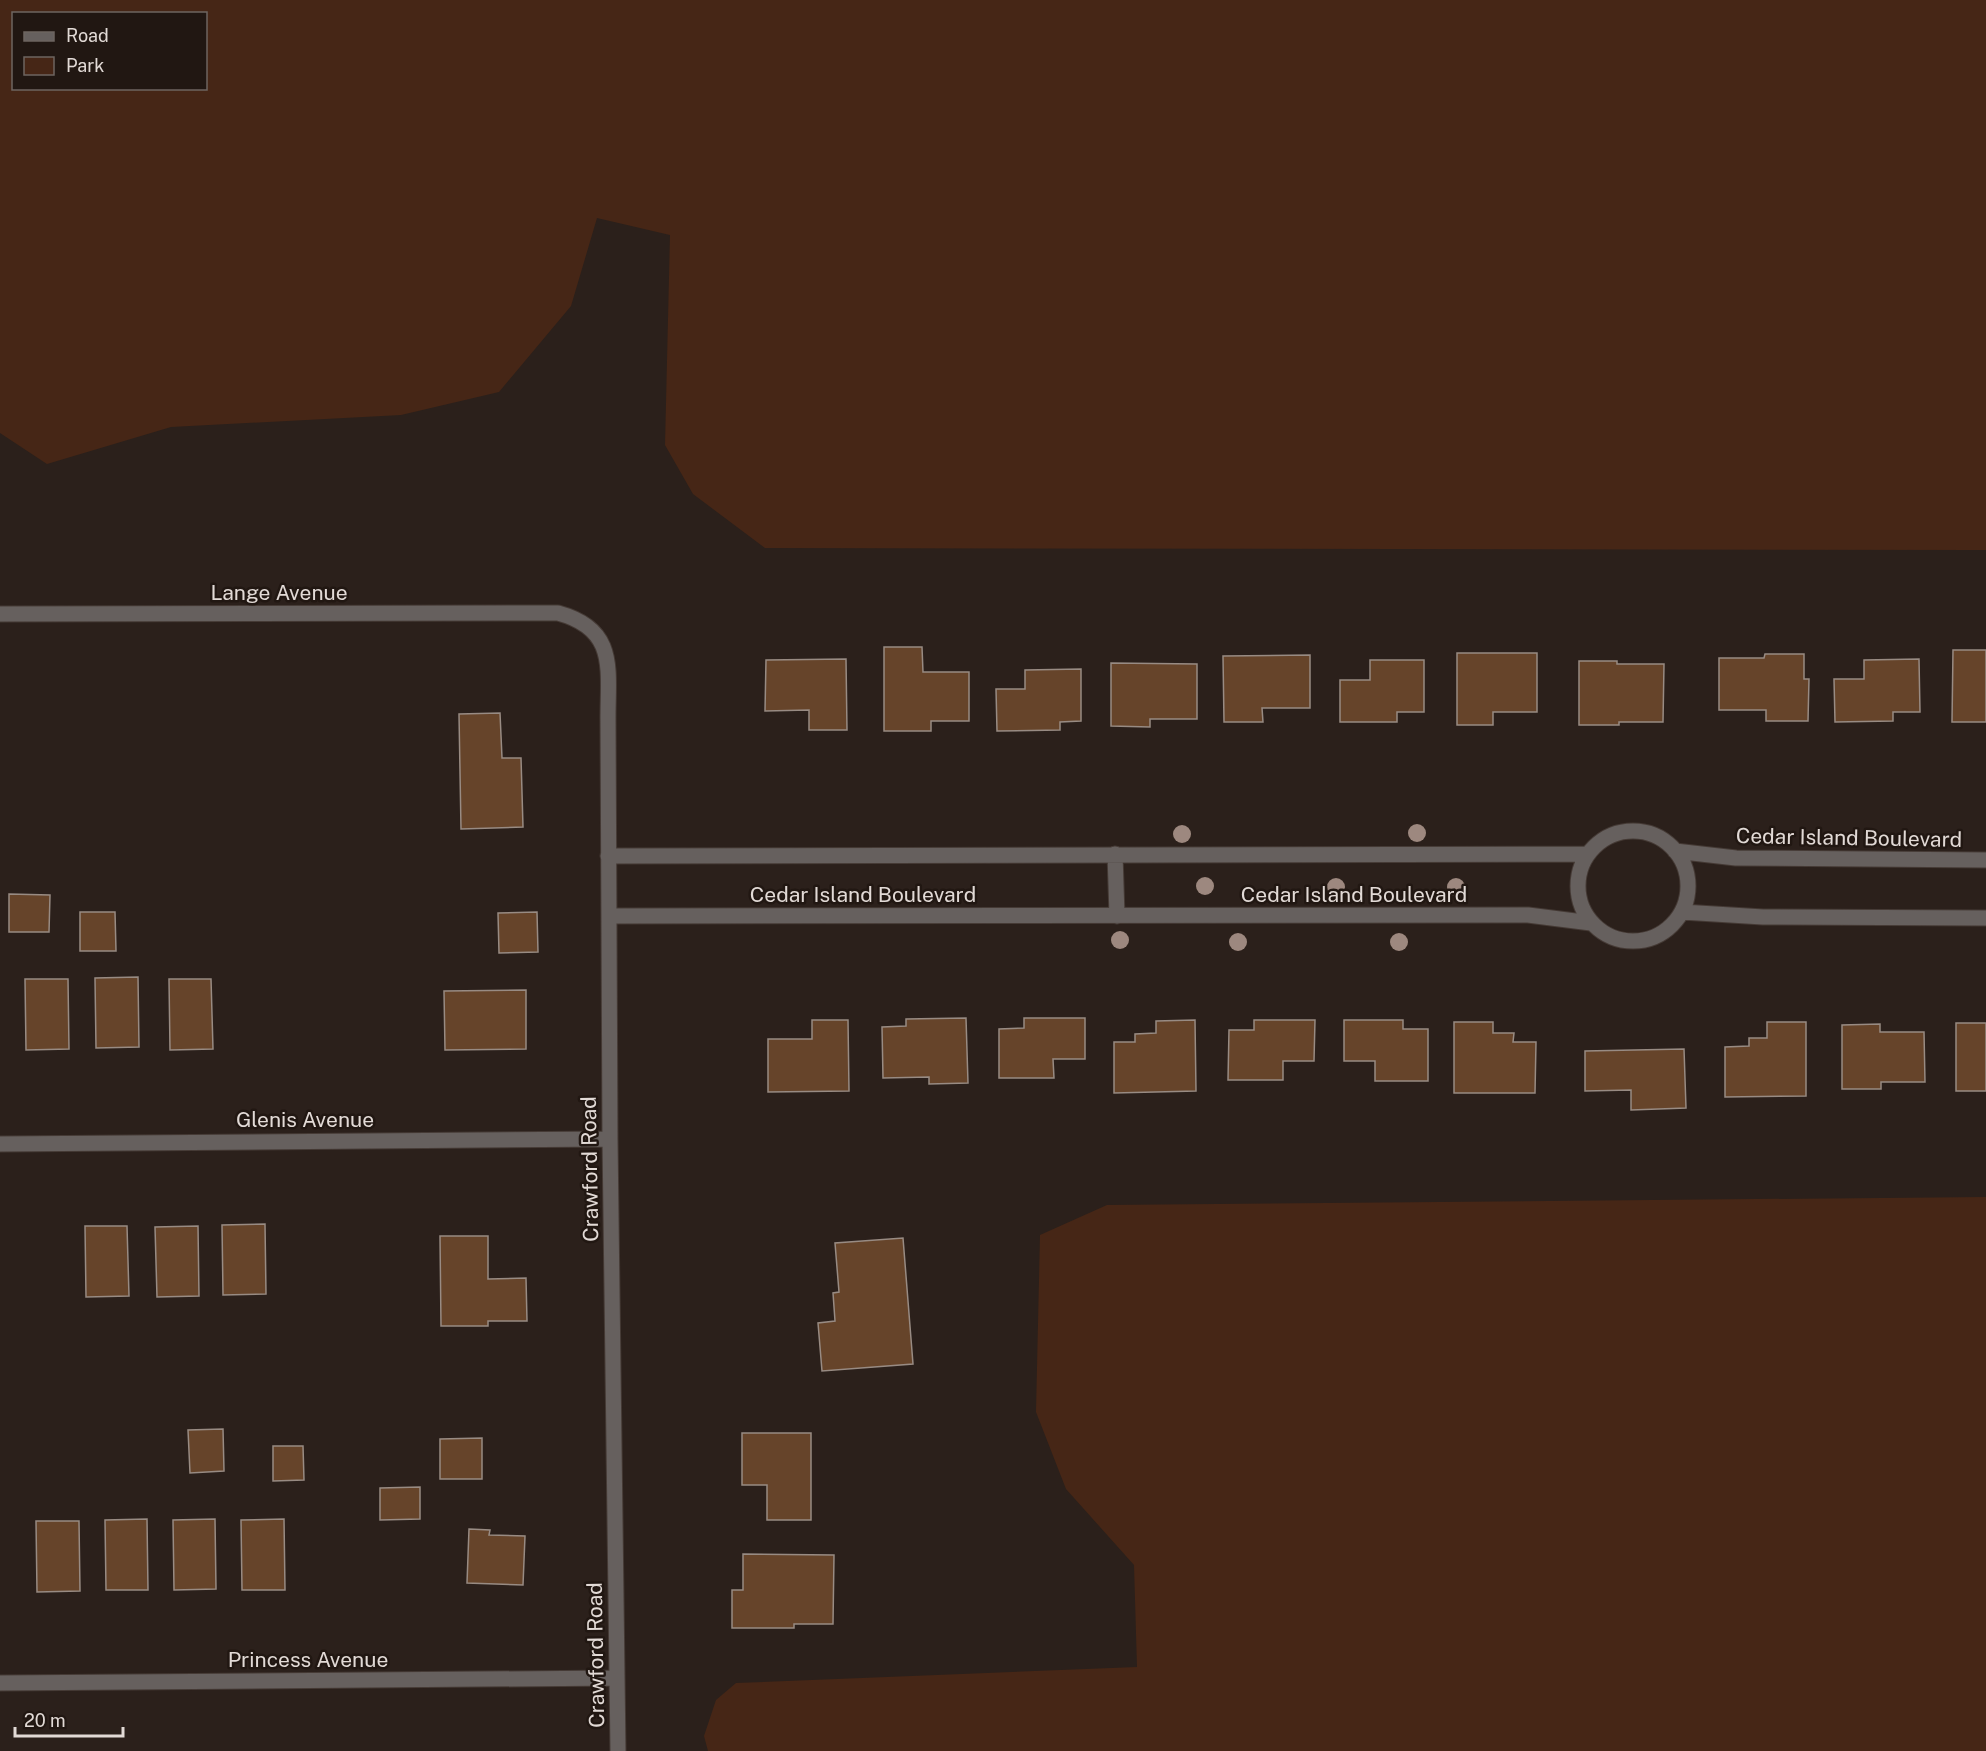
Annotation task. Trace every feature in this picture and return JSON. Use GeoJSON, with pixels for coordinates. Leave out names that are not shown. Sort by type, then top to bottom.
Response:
{"type":"FeatureCollection","features":[{"type":"Feature","properties":{"kind":"street","name":"Lange Avenue"},"geometry":{"type":"LineString","coordinates":[[0,614],[558,613]]}},
{"type":"Feature","properties":{"kind":"street","name":"Crawford Road"},"geometry":{"type":"LineString","coordinates":[[558,613],[575,618],[590,627],[604,649],[608,663],[610,1139],[618,1751]]}},
{"type":"Feature","properties":{"kind":"street","name":"Cedar Island Boulevard"},"geometry":{"type":"LineString","coordinates":[[609,856],[1588,854],[1598,841],[1616,833],[1638,831],[1660,837],[1675,851],[1736,858],[1986,860]]}},
{"type":"Feature","properties":{"kind":"street"},"geometry":{"type":"LineString","coordinates":[[1675,851],[1686,870],[1688,891],[1682,912],[1763,917],[1986,918]]}},
{"type":"Feature","properties":{"kind":"street"},"geometry":{"type":"LineString","coordinates":[[1115,854],[1117,916]]}},
{"type":"Feature","properties":{"kind":"street"},"geometry":{"type":"LineString","coordinates":[[1588,854],[1578,882],[1581,904],[1591,923]]}},
{"type":"Feature","properties":{"kind":"street","name":"Cedar Island Boulevard"},"geometry":{"type":"LineString","coordinates":[[609,916],[1528,915],[1591,923],[1608,936],[1629,942],[1650,939],[1669,929],[1682,912]]}},
{"type":"Feature","properties":{"kind":"street","name":"Glenis Avenue"},"geometry":{"type":"LineString","coordinates":[[0,1144],[610,1139]]}},
{"type":"Feature","properties":{"kind":"street","name":"Princess Avenue"},"geometry":{"type":"LineString","coordinates":[[0,1683],[617,1678]]}},
{"type":"Feature","properties":{"kind":"green space"},"geometry":{"type":"Polygon","coordinates":[[[0,0],[1986,0],[1986,550],[765,548],[693,494],[665,445],[670,235],[597,218],[571,306],[499,392],[401,415],[171,427],[47,464],[0,433],[0,0]]]}},
{"type":"Feature","properties":{"kind":"green space"},"geometry":{"type":"Polygon","coordinates":[[[1986,1197],[1986,1751],[708,1751],[704,1736],[716,1700],[736,1683],[1137,1667],[1134,1565],[1066,1489],[1036,1412],[1040,1235],[1107,1205],[1986,1197]]]}},
{"type":"Feature","properties":{"kind":"building"},"geometry":{"type":"Polygon","coordinates":[[[884,647],[922,647],[923,672],[969,672],[969,721],[931,721],[931,731],[884,731],[884,647]]]}},
{"type":"Feature","properties":{"kind":"building"},"geometry":{"type":"Polygon","coordinates":[[[1953,650],[1986,650],[1986,722],[1952,722],[1953,650]]]}},
{"type":"Feature","properties":{"kind":"building"},"geometry":{"type":"Polygon","coordinates":[[[1457,653],[1537,653],[1537,712],[1493,712],[1493,725],[1457,725],[1457,653]]]}},
{"type":"Feature","properties":{"kind":"building"},"geometry":{"type":"Polygon","coordinates":[[[1765,654],[1804,654],[1804,679],[1809,679],[1808,721],[1766,721],[1766,710],[1719,710],[1719,658],[1764,658],[1765,654]]]}},
{"type":"Feature","properties":{"kind":"building"},"geometry":{"type":"Polygon","coordinates":[[[1310,655],[1310,708],[1262,708],[1263,722],[1224,722],[1223,656],[1310,655]]]}},
{"type":"Feature","properties":{"kind":"building"},"geometry":{"type":"Polygon","coordinates":[[[846,659],[847,730],[809,730],[809,710],[765,711],[766,660],[846,659]]]}},
{"type":"Feature","properties":{"kind":"building"},"geometry":{"type":"Polygon","coordinates":[[[1919,659],[1920,712],[1893,712],[1893,721],[1835,722],[1834,679],[1864,679],[1864,660],[1919,659]]]}},
{"type":"Feature","properties":{"kind":"building"},"geometry":{"type":"Polygon","coordinates":[[[1370,660],[1424,660],[1424,712],[1397,712],[1397,722],[1340,722],[1340,680],[1370,680],[1370,660]]]}},
{"type":"Feature","properties":{"kind":"building"},"geometry":{"type":"Polygon","coordinates":[[[1579,661],[1664,664],[1663,722],[1579,725],[1579,661]]]}},
{"type":"Feature","properties":{"kind":"building"},"geometry":{"type":"Polygon","coordinates":[[[1111,663],[1197,664],[1197,719],[1150,719],[1150,727],[1111,726],[1111,663]]]}},
{"type":"Feature","properties":{"kind":"building"},"geometry":{"type":"Polygon","coordinates":[[[1081,669],[1081,721],[1060,722],[1060,730],[997,731],[996,689],[1025,689],[1025,670],[1081,669]]]}},
{"type":"Feature","properties":{"kind":"building"},"geometry":{"type":"Polygon","coordinates":[[[500,713],[502,758],[521,758],[523,827],[461,829],[459,714],[500,713]]]}},
{"type":"Feature","properties":{"kind":"building"},"geometry":{"type":"Polygon","coordinates":[[[9,894],[50,895],[49,932],[9,932],[9,894]]]}},
{"type":"Feature","properties":{"kind":"building"},"geometry":{"type":"Polygon","coordinates":[[[80,912],[115,912],[116,951],[80,951],[80,912]]]}},
{"type":"Feature","properties":{"kind":"building"},"geometry":{"type":"Polygon","coordinates":[[[537,912],[538,952],[499,953],[498,913],[537,912]]]}},
{"type":"Feature","properties":{"kind":"building"},"geometry":{"type":"Polygon","coordinates":[[[138,977],[139,1047],[96,1048],[95,978],[138,977]]]}},
{"type":"Feature","properties":{"kind":"building"},"geometry":{"type":"Polygon","coordinates":[[[25,979],[68,979],[69,1049],[26,1050],[25,979]]]}},
{"type":"Feature","properties":{"kind":"building"},"geometry":{"type":"Polygon","coordinates":[[[169,979],[211,979],[213,1049],[170,1050],[169,979]]]}},
{"type":"Feature","properties":{"kind":"building"},"geometry":{"type":"Polygon","coordinates":[[[526,990],[526,1049],[445,1050],[444,991],[526,990]]]}},
{"type":"Feature","properties":{"kind":"building"},"geometry":{"type":"Polygon","coordinates":[[[966,1018],[968,1083],[929,1084],[929,1077],[883,1078],[882,1027],[906,1026],[906,1019],[966,1018]]]}},
{"type":"Feature","properties":{"kind":"building"},"geometry":{"type":"Polygon","coordinates":[[[1024,1018],[1085,1018],[1085,1059],[1053,1059],[1054,1078],[999,1078],[999,1029],[1024,1028],[1024,1018]]]}},
{"type":"Feature","properties":{"kind":"building"},"geometry":{"type":"Polygon","coordinates":[[[812,1020],[848,1020],[849,1091],[768,1092],[768,1039],[812,1039],[812,1020]]]}},
{"type":"Feature","properties":{"kind":"building"},"geometry":{"type":"Polygon","coordinates":[[[1195,1020],[1196,1091],[1114,1093],[1114,1042],[1135,1042],[1135,1034],[1156,1033],[1156,1021],[1195,1020]]]}},
{"type":"Feature","properties":{"kind":"building"},"geometry":{"type":"Polygon","coordinates":[[[1254,1020],[1315,1020],[1314,1061],[1283,1061],[1283,1080],[1228,1080],[1229,1030],[1254,1030],[1254,1020]]]}},
{"type":"Feature","properties":{"kind":"building"},"geometry":{"type":"Polygon","coordinates":[[[1344,1020],[1403,1020],[1403,1029],[1428,1029],[1428,1081],[1375,1081],[1375,1061],[1344,1061],[1344,1020]]]}},
{"type":"Feature","properties":{"kind":"building"},"geometry":{"type":"Polygon","coordinates":[[[1454,1022],[1493,1022],[1493,1033],[1514,1033],[1513,1042],[1536,1042],[1535,1093],[1454,1093],[1454,1022]]]}},
{"type":"Feature","properties":{"kind":"building"},"geometry":{"type":"Polygon","coordinates":[[[1767,1022],[1806,1022],[1806,1096],[1725,1097],[1725,1047],[1749,1046],[1749,1038],[1767,1038],[1767,1022]]]}},
{"type":"Feature","properties":{"kind":"building"},"geometry":{"type":"Polygon","coordinates":[[[1956,1023],[1986,1023],[1986,1091],[1956,1091],[1956,1023]]]}},
{"type":"Feature","properties":{"kind":"building"},"geometry":{"type":"Polygon","coordinates":[[[1880,1024],[1880,1032],[1924,1032],[1925,1082],[1881,1082],[1881,1089],[1842,1089],[1842,1025],[1880,1024]]]}},
{"type":"Feature","properties":{"kind":"building"},"geometry":{"type":"Polygon","coordinates":[[[1684,1049],[1686,1108],[1631,1110],[1631,1090],[1585,1091],[1585,1051],[1684,1049]]]}},
{"type":"Feature","properties":{"kind":"building"},"geometry":{"type":"Polygon","coordinates":[[[265,1224],[266,1294],[223,1295],[222,1225],[265,1224]]]}},
{"type":"Feature","properties":{"kind":"building"},"geometry":{"type":"Polygon","coordinates":[[[85,1226],[127,1226],[129,1296],[86,1297],[85,1226]]]}},
{"type":"Feature","properties":{"kind":"building"},"geometry":{"type":"Polygon","coordinates":[[[198,1226],[199,1296],[157,1297],[155,1227],[198,1226]]]}},
{"type":"Feature","properties":{"kind":"building"},"geometry":{"type":"Polygon","coordinates":[[[440,1236],[488,1236],[488,1279],[526,1278],[527,1321],[488,1321],[488,1326],[441,1326],[440,1236]]]}},
{"type":"Feature","properties":{"kind":"building"},"geometry":{"type":"Polygon","coordinates":[[[903,1238],[913,1364],[822,1371],[818,1323],[835,1321],[833,1293],[839,1292],[835,1243],[903,1238]]]}},
{"type":"Feature","properties":{"kind":"building"},"geometry":{"type":"Polygon","coordinates":[[[223,1429],[224,1471],[190,1473],[188,1430],[223,1429]]]}},
{"type":"Feature","properties":{"kind":"building"},"geometry":{"type":"Polygon","coordinates":[[[742,1433],[811,1433],[811,1520],[767,1520],[767,1485],[742,1485],[742,1433]]]}},
{"type":"Feature","properties":{"kind":"building"},"geometry":{"type":"Polygon","coordinates":[[[482,1438],[482,1479],[440,1479],[440,1439],[482,1438]]]}},
{"type":"Feature","properties":{"kind":"building"},"geometry":{"type":"Polygon","coordinates":[[[273,1446],[303,1446],[304,1480],[273,1481],[273,1446]]]}},
{"type":"Feature","properties":{"kind":"building"},"geometry":{"type":"Polygon","coordinates":[[[420,1487],[420,1519],[380,1520],[380,1488],[420,1487]]]}},
{"type":"Feature","properties":{"kind":"building"},"geometry":{"type":"Polygon","coordinates":[[[147,1519],[148,1590],[106,1590],[105,1520],[147,1519]]]}},
{"type":"Feature","properties":{"kind":"building"},"geometry":{"type":"Polygon","coordinates":[[[215,1519],[216,1589],[174,1590],[173,1520],[215,1519]]]}},
{"type":"Feature","properties":{"kind":"building"},"geometry":{"type":"Polygon","coordinates":[[[284,1519],[285,1590],[242,1590],[241,1520],[284,1519]]]}},
{"type":"Feature","properties":{"kind":"building"},"geometry":{"type":"Polygon","coordinates":[[[36,1521],[79,1521],[80,1591],[37,1592],[36,1521]]]}},
{"type":"Feature","properties":{"kind":"building"},"geometry":{"type":"Polygon","coordinates":[[[469,1529],[490,1530],[489,1535],[525,1536],[523,1585],[467,1583],[469,1529]]]}},
{"type":"Feature","properties":{"kind":"building"},"geometry":{"type":"Polygon","coordinates":[[[743,1554],[834,1555],[833,1624],[794,1624],[794,1628],[732,1628],[732,1590],[743,1590],[743,1554]]]}}]}
